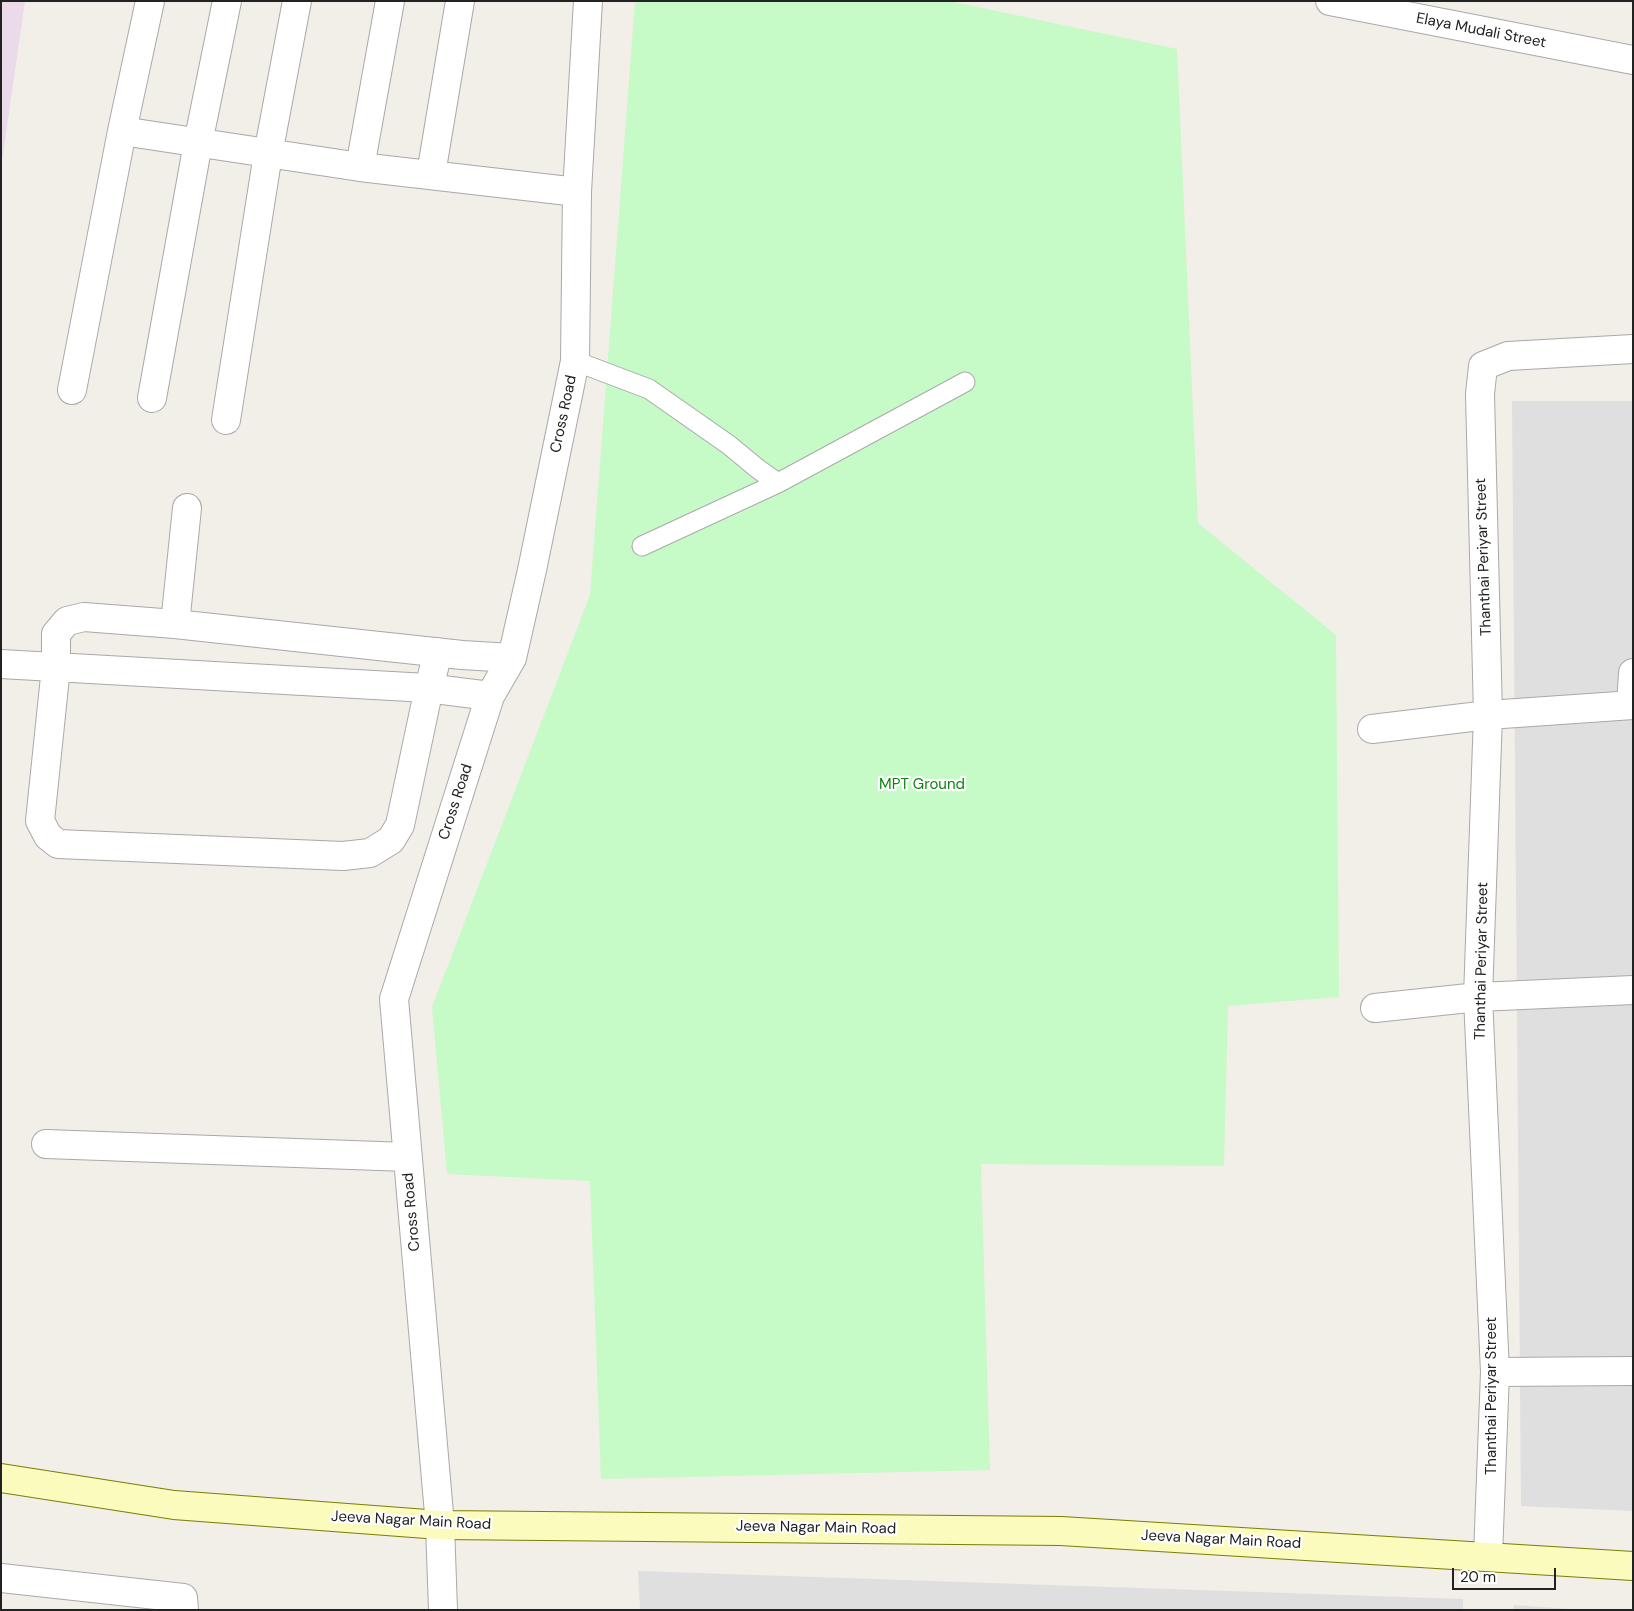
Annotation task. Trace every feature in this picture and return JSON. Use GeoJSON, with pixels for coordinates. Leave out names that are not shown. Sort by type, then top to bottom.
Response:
{"type":"FeatureCollection","features":[{"type":"Feature","properties":{"kind":"street"},"geometry":{"type":"LineString","coordinates":[[72,390],[122,132],[150,1]]}},
{"type":"Feature","properties":{"kind":"street"},"geometry":{"type":"LineString","coordinates":[[152,398],[198,143],[227,1]]}},
{"type":"Feature","properties":{"kind":"street"},"geometry":{"type":"LineString","coordinates":[[226,420],[268,154],[298,1]]}},
{"type":"Feature","properties":{"kind":"street"},"geometry":{"type":"LineString","coordinates":[[360,167],[390,1]]}},
{"type":"Feature","properties":{"kind":"street"},"geometry":{"type":"LineString","coordinates":[[431,174],[460,1]]}},
{"type":"Feature","properties":{"kind":"street","name":"Cross Road"},"geometry":{"type":"LineString","coordinates":[[443,1610],[440,1525],[394,999],[490,696],[512,658],[575,361],[577,192],[588,1]]}},
{"type":"Feature","properties":{"kind":"street","name":"Elaya Mudali Street"},"geometry":{"type":"LineString","coordinates":[[1330,1],[1633,60]]}},
{"type":"Feature","properties":{"kind":"street"},"geometry":{"type":"LineString","coordinates":[[122,132],[360,167],[577,192]]}},
{"type":"Feature","properties":{"kind":"street","name":"Thanthai Periyar Street"},"geometry":{"type":"LineString","coordinates":[[1488,1556],[1495,1372],[1478,997],[1488,715],[1480,394],[1483,366],[1508,356],[1633,348]]}},
{"type":"Feature","properties":{"kind":"street"},"geometry":{"type":"LineString","coordinates":[[175,624],[187,508]]}},
{"type":"Feature","properties":{"kind":"street"},"geometry":{"type":"LineString","coordinates":[[438,652],[428,688],[400,825],[391,840],[370,853],[344,856],[58,844],[48,836],[40,821],[56,667],[56,634],[67,621],[84,617],[175,624],[512,658]]}},
{"type":"Feature","properties":{"kind":"street"},"geometry":{"type":"LineString","coordinates":[[1,664],[428,688],[490,696]]}},
{"type":"Feature","properties":{"kind":"street"},"geometry":{"type":"LineString","coordinates":[[1372,729],[1488,715],[1632,705],[1633,673]]}},
{"type":"Feature","properties":{"kind":"street"},"geometry":{"type":"LineString","coordinates":[[1376,1008],[1478,997],[1633,990]]}},
{"type":"Feature","properties":{"kind":"street"},"geometry":{"type":"LineString","coordinates":[[46,1144],[407,1157]]}},
{"type":"Feature","properties":{"kind":"street"},"geometry":{"type":"LineString","coordinates":[[1495,1372],[1633,1371]]}},
{"type":"Feature","properties":{"kind":"street","name":"Jeeva Nagar Main Road"},"geometry":{"type":"LineString","coordinates":[[1,1478],[174,1505],[440,1525],[1061,1531],[1633,1566]]}},
{"type":"Feature","properties":{"kind":"street"},"geometry":{"type":"LineString","coordinates":[[1,1578],[183,1598],[184,1610]]}},
{"type":"Feature","properties":{"kind":"lane"},"geometry":{"type":"LineString","coordinates":[[575,361],[649,389],[729,445],[778,483]]}},
{"type":"Feature","properties":{"kind":"lane"},"geometry":{"type":"LineString","coordinates":[[642,546],[778,483],[965,382]]}},
{"type":"Feature","properties":{"kind":"shaded area"},"geometry":{"type":"Polygon","coordinates":[[[1,1],[25,1],[1,168],[1,1]]]}},
{"type":"Feature","properties":{"kind":"shaded area"},"geometry":{"type":"Polygon","coordinates":[[[1512,401],[1633,401],[1633,1511],[1521,1506],[1512,401]]]}},
{"type":"Feature","properties":{"kind":"shaded area"},"geometry":{"type":"Polygon","coordinates":[[[638,1571],[1463,1599],[1463,1610],[640,1610],[638,1571]]]}},
{"type":"Feature","properties":{"kind":"shaded area"},"geometry":{"type":"Polygon","coordinates":[[[1514,1605],[1583,1610],[1513,1610],[1514,1605]]]}},
{"type":"Feature","properties":{"kind":"green space","name":"MPT Ground"},"geometry":{"type":"Polygon","coordinates":[[[635,1],[949,1],[1177,49],[1198,523],[1336,635],[1339,997],[1228,1006],[1224,1166],[981,1164],[990,1470],[601,1479],[590,1181],[447,1174],[432,1007],[590,595],[635,1]]]}}]}
